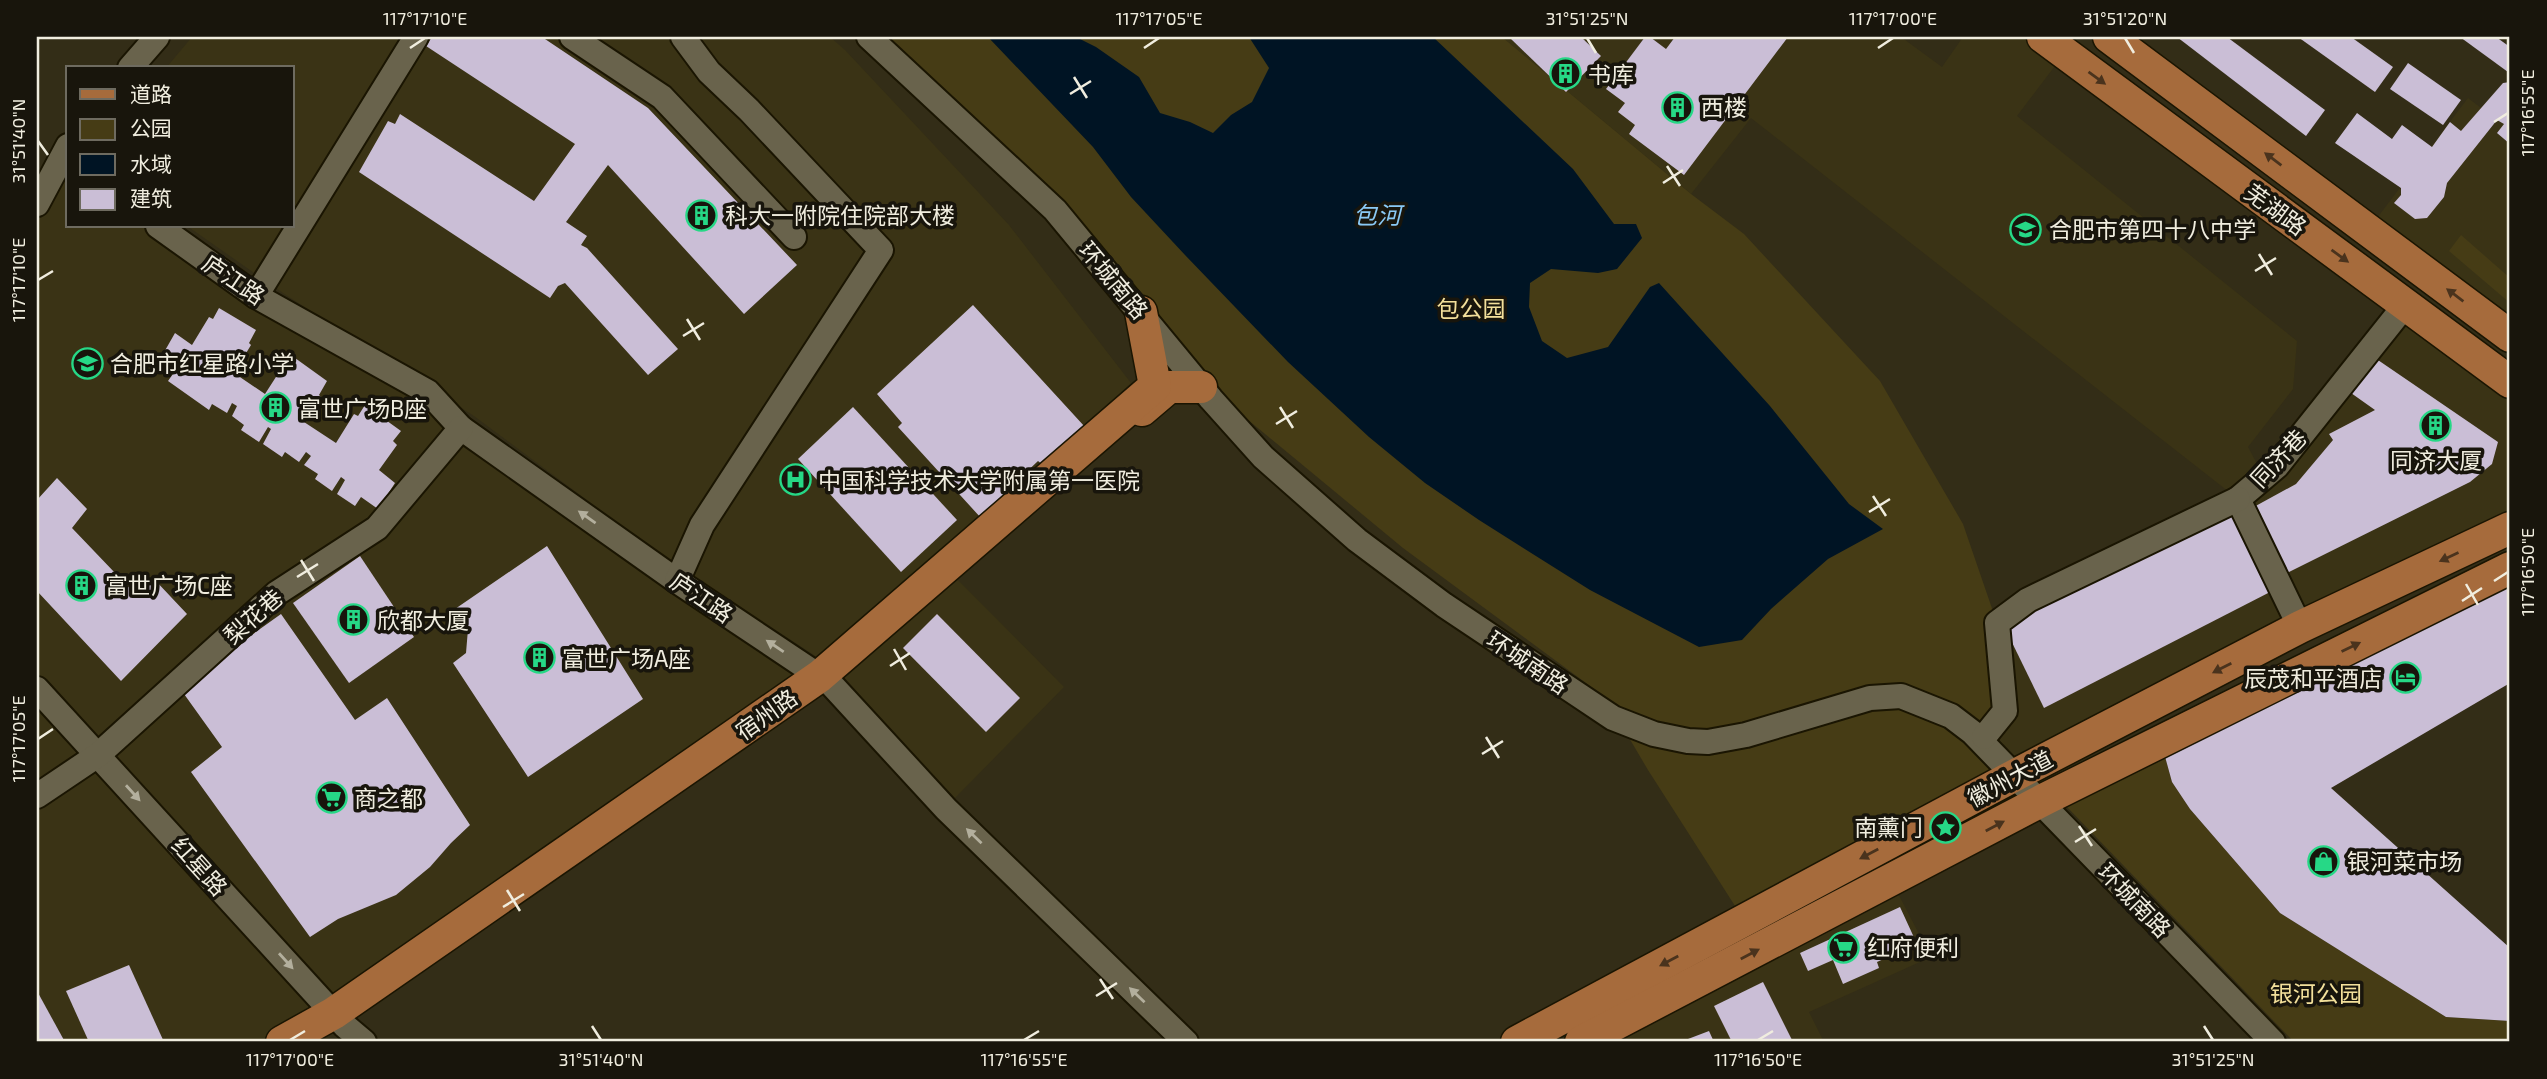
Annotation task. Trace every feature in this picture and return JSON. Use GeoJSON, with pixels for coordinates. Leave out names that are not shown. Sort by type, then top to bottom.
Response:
{"type":"FeatureCollection","features":[{"type":"Feature","properties":{"kind":"main road","name":"芜湖路"},"geometry":{"type":"LineString","coordinates":[[2043,37],[2510,382]]}},
{"type":"Feature","properties":{"kind":"main road","name":"芜湖路"},"geometry":{"type":"LineString","coordinates":[[2109,37],[2510,336]]}},
{"type":"Feature","properties":{"kind":"main road","name":"宿州路"},"geometry":{"type":"LineString","coordinates":[[825,680],[1155,386],[1141,312]]}},
{"type":"Feature","properties":{"kind":"main road","name":"宿州路"},"geometry":{"type":"LineString","coordinates":[[313,1042],[348,1031],[825,680],[1169,387],[1201,387]]}},
{"type":"Feature","properties":{"kind":"main road","name":"徽州大道"},"geometry":{"type":"LineString","coordinates":[[1517,1042],[2015,776],[2301,627],[2510,528]]}},
{"type":"Feature","properties":{"kind":"main road","name":"徽州大道"},"geometry":{"type":"LineString","coordinates":[[1581,1042],[2040,802],[2510,568]]}},
{"type":"Feature","properties":{"kind":"main road","name":"宿州路"},"geometry":{"type":"LineString","coordinates":[[282,1042],[348,1031]]}},
{"type":"Feature","properties":{"kind":"street"},"geometry":{"type":"LineString","coordinates":[[132,66],[157,37]]}},
{"type":"Feature","properties":{"kind":"street"},"geometry":{"type":"LineString","coordinates":[[256,296],[416,37]]}},
{"type":"Feature","properties":{"kind":"street"},"geometry":{"type":"LineString","coordinates":[[572,37],[662,97],[794,237]]}},
{"type":"Feature","properties":{"kind":"street"},"geometry":{"type":"LineString","coordinates":[[677,580],[702,525],[881,250],[749,110],[709,72],[683,37]]}},
{"type":"Feature","properties":{"kind":"street","name":"环城南路"},"geometry":{"type":"LineString","coordinates":[[869,37],[1055,210],[1201,387],[1263,457],[1357,540],[1444,605],[1613,718],[1654,734],[1709,742],[1746,735],[1870,698],[1901,696],[1951,716],[1972,732],[2273,1042]]}},
{"type":"Feature","properties":{"kind":"street"},"geometry":{"type":"LineString","coordinates":[[37,204],[66,155]]}},
{"type":"Feature","properties":{"kind":"street","name":"庐江路"},"geometry":{"type":"LineString","coordinates":[[161,228],[256,296],[428,392],[461,428],[825,680],[946,809],[1186,1042]]}},
{"type":"Feature","properties":{"kind":"street","name":"同济巷"},"geometry":{"type":"LineString","coordinates":[[2301,627],[2238,499],[2277,466],[2406,304]]}},
{"type":"Feature","properties":{"kind":"street","name":"梨花巷"},"geometry":{"type":"LineString","coordinates":[[37,796],[98,755],[277,593],[377,528],[461,428]]}},
{"type":"Feature","properties":{"kind":"street"},"geometry":{"type":"LineString","coordinates":[[1984,737],[2006,711],[1997,623],[2028,600],[2238,499]]}},
{"type":"Feature","properties":{"kind":"street","name":"红星路"},"geometry":{"type":"LineString","coordinates":[[37,689],[348,1031]]}},
{"type":"Feature","properties":{"kind":"shaded area","name":"中国科学技术大学附属第一医院"},"geometry":{"type":"Polygon","coordinates":[[[192,37],[830,37],[1009,225],[1131,383],[942,564],[1064,687],[954,799],[844,682],[814,655],[677,567],[474,416],[283,293],[190,228],[294,228],[294,66],[168,66],[192,37]]]}},
{"type":"Feature","properties":{"kind":"shaded area"},"geometry":{"type":"Polygon","coordinates":[[[1502,37],[1901,37],[1942,67],[1963,37],[2043,37],[2064,54],[2017,116],[2297,341],[2293,389],[2248,447],[2264,477],[2406,304],[2510,382],[2510,528],[2021,772],[1984,737],[1997,623],[2238,499],[1751,118],[1691,194],[1502,37]]]}},
{"type":"Feature","properties":{"kind":"shaded area"},"geometry":{"type":"Polygon","coordinates":[[[2510,82],[2510,336],[2368,230],[2468,98],[2481,108],[2503,83],[2510,82]]]}},
{"type":"Feature","properties":{"kind":"shaded area"},"geometry":{"type":"Polygon","coordinates":[[[66,164],[66,228],[161,228],[428,392],[820,676],[282,1042],[37,1042],[37,204],[66,164]]]}},
{"type":"Feature","properties":{"kind":"shaded area"},"geometry":{"type":"Polygon","coordinates":[[[1891,880],[1931,957],[1809,1012],[1824,1042],[1581,1042],[1891,880]]]}},
{"type":"Feature","properties":{"kind":"green space","name":"包公园"},"geometry":{"type":"Polygon","coordinates":[[[879,37],[1502,37],[1691,194],[1744,234],[1880,381],[1963,524],[1997,623],[2005,711],[1984,737],[2021,772],[1744,920],[1648,770],[1605,697],[1403,548],[1212,390],[1169,387],[1128,315],[1042,203],[879,37]]]}},
{"type":"Feature","properties":{"kind":"green space"},"geometry":{"type":"Polygon","coordinates":[[[2461,235],[2510,278],[2510,303],[2449,251],[2461,235]]]}},
{"type":"Feature","properties":{"kind":"green space","name":"银河公园"},"geometry":{"type":"Polygon","coordinates":[[[2161,742],[2172,782],[2190,809],[2280,913],[2446,1017],[2510,1021],[2510,1042],[2294,1042],[2067,807],[2161,742]]]}},
{"type":"Feature","properties":{"kind":"water","name":"包河"},"geometry":{"type":"Polygon","coordinates":[[[988,37],[1076,37],[1096,47],[1139,77],[1160,113],[1190,122],[1213,133],[1231,115],[1252,102],[1269,68],[1249,37],[1433,37],[1573,169],[1614,224],[1636,224],[1642,238],[1617,269],[1598,273],[1551,269],[1530,283],[1529,307],[1542,341],[1567,358],[1608,347],[1650,287],[1659,283],[1770,406],[1849,504],[1883,529],[1828,559],[1771,609],[1742,640],[1699,647],[1590,590],[1425,483],[1369,437],[1288,362],[1185,255],[1131,197],[1093,147],[988,37]]]}},
{"type":"Feature","properties":{"kind":"building"},"geometry":{"type":"Polygon","coordinates":[[[432,37],[542,37],[648,108],[797,265],[744,314],[608,165],[566,222],[587,236],[581,245],[587,248],[678,349],[648,375],[565,283],[558,286],[550,298],[359,172],[388,121],[395,124],[400,114],[534,201],[575,144],[426,46],[432,37]]]}},
{"type":"Feature","properties":{"kind":"building","name":"书库"},"geometry":{"type":"Polygon","coordinates":[[[1509,37],[1581,37],[1601,56],[1566,92],[1509,37]]]}},
{"type":"Feature","properties":{"kind":"building","name":"西楼"},"geometry":{"type":"Polygon","coordinates":[[[1645,37],[1650,37],[1666,49],[1675,37],[1788,37],[1684,175],[1629,134],[1635,125],[1618,112],[1625,103],[1606,89],[1645,37]]]}},
{"type":"Feature","properties":{"kind":"building"},"geometry":{"type":"Polygon","coordinates":[[[2177,37],[2227,37],[2325,110],[2306,136],[2177,37]]]}},
{"type":"Feature","properties":{"kind":"building"},"geometry":{"type":"Polygon","coordinates":[[[2298,37],[2351,37],[2393,67],[2375,92],[2298,37]]]}},
{"type":"Feature","properties":{"kind":"building"},"geometry":{"type":"Polygon","coordinates":[[[2460,37],[2496,37],[2510,47],[2508,72],[2460,37]]]}},
{"type":"Feature","properties":{"kind":"building"},"geometry":{"type":"Polygon","coordinates":[[[2408,63],[2461,100],[2443,125],[2390,89],[2408,63]]]}},
{"type":"Feature","properties":{"kind":"building"},"geometry":{"type":"Polygon","coordinates":[[[2510,82],[2510,144],[2497,133],[2504,124],[2497,120],[2447,183],[2444,197],[2427,218],[2415,219],[2394,203],[2401,195],[2401,188],[2335,143],[2357,113],[2392,139],[2402,125],[2432,147],[2450,122],[2461,131],[2503,83],[2510,82]]]}},
{"type":"Feature","properties":{"kind":"building"},"geometry":{"type":"Polygon","coordinates":[[[973,305],[1085,427],[1043,465],[1038,461],[981,518],[898,427],[902,423],[877,394],[973,305]]]}},
{"type":"Feature","properties":{"kind":"building","name":"富世广场B座"},"geometry":{"type":"Polygon","coordinates":[[[219,308],[256,330],[249,343],[251,345],[234,373],[265,394],[283,366],[287,369],[295,358],[327,381],[319,395],[321,397],[304,422],[336,443],[354,414],[358,416],[365,405],[401,431],[393,441],[397,445],[379,470],[395,483],[378,509],[361,497],[355,506],[337,494],[345,480],[341,477],[332,491],[315,479],[318,474],[304,465],[311,456],[306,452],[299,462],[285,452],[282,457],[263,444],[271,429],[268,427],[259,442],[241,430],[244,425],[232,416],[237,406],[232,403],[227,413],[212,404],[209,410],[168,381],[175,371],[159,361],[175,333],[192,345],[209,317],[213,319],[219,308]]]}},
{"type":"Feature","properties":{"kind":"building"},"geometry":{"type":"Polygon","coordinates":[[[2375,358],[2498,442],[2492,464],[2470,482],[2285,574],[2252,508],[2296,484],[2333,440],[2329,434],[2375,410],[2351,393],[2375,358]]]}},
{"type":"Feature","properties":{"kind":"building"},"geometry":{"type":"Polygon","coordinates":[[[853,407],[957,520],[901,572],[798,459],[853,407]]]}},
{"type":"Feature","properties":{"kind":"building","name":"富世广场C座"},"geometry":{"type":"Polygon","coordinates":[[[57,478],[87,509],[72,528],[138,597],[154,579],[187,614],[121,681],[37,591],[37,500],[57,478]]]}},
{"type":"Feature","properties":{"kind":"building"},"geometry":{"type":"Polygon","coordinates":[[[2235,510],[2274,590],[2044,708],[2001,620],[2235,510]]]}},
{"type":"Feature","properties":{"kind":"building","name":"富世广场A座"},"geometry":{"type":"Polygon","coordinates":[[[547,546],[643,699],[528,777],[453,663],[466,653],[468,629],[455,609],[547,546]]]}},
{"type":"Feature","properties":{"kind":"building","name":"欣都大厦"},"geometry":{"type":"Polygon","coordinates":[[[360,556],[414,637],[349,683],[293,603],[360,556]]]}},
{"type":"Feature","properties":{"kind":"building","name":"银河菜市场"},"geometry":{"type":"Polygon","coordinates":[[[2510,568],[2510,683],[2331,788],[2510,948],[2510,1021],[2446,1017],[2280,913],[2190,809],[2172,782],[2161,742],[2510,568]]]}},
{"type":"Feature","properties":{"kind":"building","name":"商之都"},"geometry":{"type":"Polygon","coordinates":[[[281,614],[355,720],[387,698],[470,825],[430,867],[396,895],[338,919],[310,937],[191,772],[222,747],[179,687],[281,614]]]}},
{"type":"Feature","properties":{"kind":"building"},"geometry":{"type":"Polygon","coordinates":[[[937,614],[1020,698],[986,732],[903,648],[937,614]]]}},
{"type":"Feature","properties":{"kind":"building"},"geometry":{"type":"Polygon","coordinates":[[[1900,907],[1917,944],[1877,962],[1879,968],[1843,984],[1833,960],[1808,971],[1800,953],[1900,907]]]}},
{"type":"Feature","properties":{"kind":"building"},"geometry":{"type":"Polygon","coordinates":[[[129,965],[164,1042],[89,1042],[66,991],[129,965]]]}},
{"type":"Feature","properties":{"kind":"building"},"geometry":{"type":"Polygon","coordinates":[[[1763,982],[1793,1042],[1732,1042],[1714,1006],[1763,982]]]}},
{"type":"Feature","properties":{"kind":"building"},"geometry":{"type":"Polygon","coordinates":[[[37,991],[65,1042],[37,1042],[37,991]]]}},
{"type":"Feature","properties":{"kind":"building"},"geometry":{"type":"Polygon","coordinates":[[[1709,1031],[1714,1042],[1690,1042],[1688,1039],[1709,1031]]]}},
{"type":"Feature","properties":{"kind":"place","name":"书库"},"geometry":{"type":"Point","coordinates":[1565,74]}},
{"type":"Feature","properties":{"kind":"place","name":"西楼"},"geometry":{"type":"Point","coordinates":[1678,107]}},
{"type":"Feature","properties":{"kind":"place","name":"科大一附院住院部大楼"},"geometry":{"type":"Point","coordinates":[702,215]}},
{"type":"Feature","properties":{"kind":"place","name":"合肥市第四十八中学"},"geometry":{"type":"Point","coordinates":[2026,229]}},
{"type":"Feature","properties":{"kind":"place","name":"合肥市红星路小学"},"geometry":{"type":"Point","coordinates":[87,363]}},
{"type":"Feature","properties":{"kind":"place","name":"富世广场B座"},"geometry":{"type":"Point","coordinates":[275,408]}},
{"type":"Feature","properties":{"kind":"place","name":"同济大厦"},"geometry":{"type":"Point","coordinates":[2436,426]}},
{"type":"Feature","properties":{"kind":"place","name":"中国科学技术大学附属第一医院"},"geometry":{"type":"Point","coordinates":[795,480]}},
{"type":"Feature","properties":{"kind":"place","name":"富世广场C座"},"geometry":{"type":"Point","coordinates":[82,585]}},
{"type":"Feature","properties":{"kind":"place","name":"欣都大厦"},"geometry":{"type":"Point","coordinates":[354,620]}},
{"type":"Feature","properties":{"kind":"place","name":"富世广场A座"},"geometry":{"type":"Point","coordinates":[539,658]}},
{"type":"Feature","properties":{"kind":"place","name":"辰茂和平酒店"},"geometry":{"type":"Point","coordinates":[2405,678]}},
{"type":"Feature","properties":{"kind":"place","name":"商之都"},"geometry":{"type":"Point","coordinates":[331,798]}},
{"type":"Feature","properties":{"kind":"place","name":"南薰门"},"geometry":{"type":"Point","coordinates":[1946,827]}},
{"type":"Feature","properties":{"kind":"place","name":"银河菜市场"},"geometry":{"type":"Point","coordinates":[2324,861]}},
{"type":"Feature","properties":{"kind":"place","name":"红府便利"},"geometry":{"type":"Point","coordinates":[1844,947]}}]}
